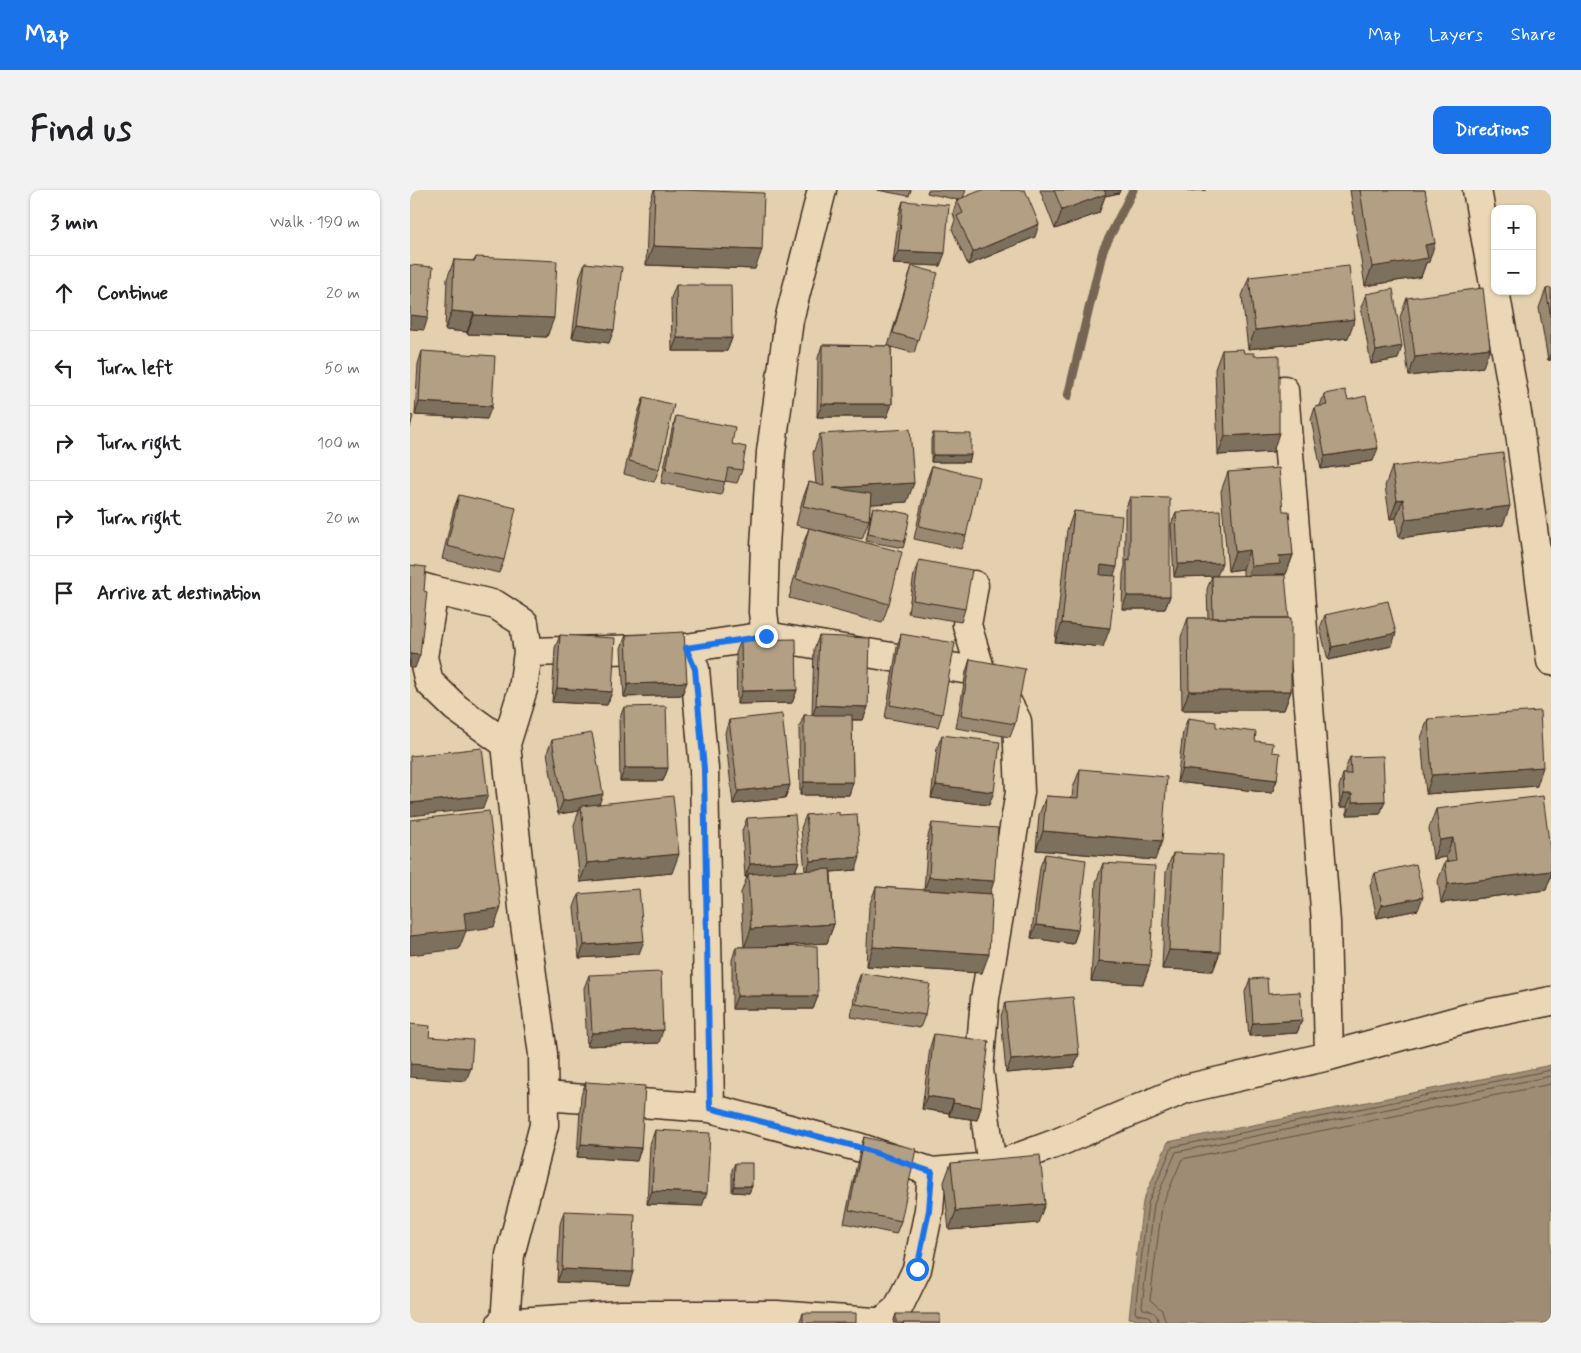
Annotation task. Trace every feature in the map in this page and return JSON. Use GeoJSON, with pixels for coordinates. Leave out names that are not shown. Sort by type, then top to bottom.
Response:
{"type":"FeatureCollection","features":[{"type":"Feature","properties":{"kind":"street"},"geometry":{"type":"LineString","coordinates":[[766,636],[764,612],[765,546],[771,452],[789,320],[822,190]]}},
{"type":"Feature","properties":{"kind":"street"},"geometry":{"type":"LineString","coordinates":[[1477,190],[1491,268]]}},
{"type":"Feature","properties":{"kind":"street"},"geometry":{"type":"LineString","coordinates":[[1496,295],[1518,419],[1551,661]]}},
{"type":"Feature","properties":{"kind":"street"},"geometry":{"type":"LineString","coordinates":[[1284,390],[1326,922],[1329,1056]]}},
{"type":"Feature","properties":{"kind":"street"},"geometry":{"type":"LineString","coordinates":[[974,585],[968,625],[981,672],[1002,692],[1017,721],[1020,792],[985,998],[979,1070],[992,1167]]}},
{"type":"Feature","properties":{"kind":"street"},"geometry":{"type":"LineString","coordinates":[[421,587],[496,605],[524,623],[528,652],[523,690],[506,744],[524,918],[543,1054],[544,1125],[510,1255],[503,1323],[630,1315],[776,1315],[888,1323]]}},
{"type":"Feature","properties":{"kind":"street"},"geometry":{"type":"LineString","coordinates":[[421,587],[431,609],[423,657],[429,682],[456,708],[506,744]]}},
{"type":"Feature","properties":{"kind":"street"},"geometry":{"type":"LineString","coordinates":[[528,652],[686,648],[766,636],[981,672]]}},
{"type":"Feature","properties":{"kind":"street"},"geometry":{"type":"LineString","coordinates":[[686,648],[695,669],[704,769],[710,1108]]}},
{"type":"Feature","properties":{"kind":"street"},"geometry":{"type":"LineString","coordinates":[[544,1096],[710,1108],[858,1147],[932,1172],[992,1167],[1057,1143],[1185,1089],[1329,1056],[1470,1017],[1551,1001]]}},
{"type":"Feature","properties":{"kind":"street"},"geometry":{"type":"LineString","coordinates":[[881,1323],[898,1308],[917,1269],[929,1210],[932,1172]]}},
{"type":"Feature","properties":{"kind":"water"},"geometry":{"type":"Polygon","coordinates":[[[1551,1065],[1551,1323],[1166,1323],[1129,1318],[1143,1201],[1168,1142],[1551,1065]]]}},
{"type":"Feature","properties":{"kind":"building"},"geometry":{"type":"Polygon","coordinates":[[[655,190],[764,193],[762,250],[653,246],[655,190]]]}},
{"type":"Feature","properties":{"kind":"building"},"geometry":{"type":"Polygon","coordinates":[[[982,190],[1025,190],[1039,224],[973,252],[957,216],[963,213],[957,200],[982,190]]]}},
{"type":"Feature","properties":{"kind":"building"},"geometry":{"type":"Polygon","coordinates":[[[1054,190],[1104,190],[1106,194],[1062,210],[1054,190]]]}},
{"type":"Feature","properties":{"kind":"building"},"geometry":{"type":"Polygon","coordinates":[[[1360,190],[1425,190],[1435,243],[1425,245],[1428,258],[1372,267],[1360,190]]]}},
{"type":"Feature","properties":{"kind":"building"},"geometry":{"type":"Polygon","coordinates":[[[903,201],[949,205],[945,253],[898,251],[903,201]]]}},
{"type":"Feature","properties":{"kind":"building"},"geometry":{"type":"Polygon","coordinates":[[[476,257],[557,261],[554,318],[474,315],[474,313],[452,311],[454,260],[475,261],[476,257]]]}},
{"type":"Feature","properties":{"kind":"building"},"geometry":{"type":"Polygon","coordinates":[[[585,263],[622,267],[614,330],[577,325],[585,263]]]}},
{"type":"Feature","properties":{"kind":"building"},"geometry":{"type":"Polygon","coordinates":[[[410,265],[433,267],[428,317],[410,315],[410,265]]]}},
{"type":"Feature","properties":{"kind":"building"},"geometry":{"type":"Polygon","coordinates":[[[912,266],[938,273],[918,340],[893,333],[912,266]]]}},
{"type":"Feature","properties":{"kind":"building"},"geometry":{"type":"Polygon","coordinates":[[[1349,266],[1355,319],[1255,330],[1249,277],[1349,266]]]}},
{"type":"Feature","properties":{"kind":"building"},"geometry":{"type":"Polygon","coordinates":[[[676,285],[731,285],[732,338],[677,338],[676,285]]]}},
{"type":"Feature","properties":{"kind":"building"},"geometry":{"type":"Polygon","coordinates":[[[1483,288],[1490,348],[1415,357],[1407,298],[1483,288]]]}},
{"type":"Feature","properties":{"kind":"building"},"geometry":{"type":"Polygon","coordinates":[[[1551,288],[1551,318],[1546,289],[1551,288]]]}},
{"type":"Feature","properties":{"kind":"building"},"geometry":{"type":"Polygon","coordinates":[[[1393,289],[1402,346],[1376,351],[1366,294],[1393,289]]]}},
{"type":"Feature","properties":{"kind":"building"},"geometry":{"type":"Polygon","coordinates":[[[822,345],[891,346],[892,404],[822,404],[822,345]]]}},
{"type":"Feature","properties":{"kind":"building"},"geometry":{"type":"Polygon","coordinates":[[[1243,349],[1244,353],[1254,353],[1254,356],[1279,355],[1279,433],[1225,436],[1222,350],[1243,349]]]}},
{"type":"Feature","properties":{"kind":"building"},"geometry":{"type":"Polygon","coordinates":[[[422,351],[495,356],[492,406],[419,402],[422,351]]]}},
{"type":"Feature","properties":{"kind":"building"},"geometry":{"type":"Polygon","coordinates":[[[1345,390],[1348,400],[1366,396],[1378,448],[1325,456],[1315,407],[1327,405],[1324,394],[1345,390]]]}},
{"type":"Feature","properties":{"kind":"building"},"geometry":{"type":"Polygon","coordinates":[[[644,397],[674,405],[659,469],[629,461],[644,397]]]}},
{"type":"Feature","properties":{"kind":"building"},"geometry":{"type":"Polygon","coordinates":[[[410,415],[413,416],[410,428],[410,415]]]}},
{"type":"Feature","properties":{"kind":"building"},"geometry":{"type":"Polygon","coordinates":[[[676,416],[735,427],[732,444],[746,447],[742,470],[728,468],[725,482],[666,470],[676,416]]]}},
{"type":"Feature","properties":{"kind":"building"},"geometry":{"type":"Polygon","coordinates":[[[910,429],[914,483],[833,488],[871,494],[869,520],[803,506],[809,482],[824,486],[820,434],[910,429]]]}},
{"type":"Feature","properties":{"kind":"building"},"geometry":{"type":"Polygon","coordinates":[[[933,433],[971,434],[971,455],[933,455],[933,433]]]}},
{"type":"Feature","properties":{"kind":"building"},"geometry":{"type":"Polygon","coordinates":[[[1503,453],[1510,506],[1406,519],[1403,499],[1397,500],[1392,467],[1503,453]]]}},
{"type":"Feature","properties":{"kind":"building"},"geometry":{"type":"Polygon","coordinates":[[[932,466],[979,477],[966,536],[919,526],[932,466]]]}},
{"type":"Feature","properties":{"kind":"building"},"geometry":{"type":"Polygon","coordinates":[[[1279,468],[1283,511],[1289,511],[1293,555],[1279,556],[1280,564],[1251,566],[1249,550],[1235,552],[1228,472],[1279,468]]]}},
{"type":"Feature","properties":{"kind":"building"},"geometry":{"type":"Polygon","coordinates":[[[459,495],[516,508],[504,560],[447,546],[459,495]]]}},
{"type":"Feature","properties":{"kind":"building"},"geometry":{"type":"Polygon","coordinates":[[[1130,497],[1170,498],[1170,596],[1127,596],[1127,560],[1130,561],[1130,497]]]}},
{"type":"Feature","properties":{"kind":"building"},"geometry":{"type":"Polygon","coordinates":[[[873,507],[910,514],[905,541],[868,534],[873,507]]]}},
{"type":"Feature","properties":{"kind":"building"},"geometry":{"type":"Polygon","coordinates":[[[1220,510],[1222,563],[1178,564],[1176,512],[1220,510]]]}},
{"type":"Feature","properties":{"kind":"building"},"geometry":{"type":"Polygon","coordinates":[[[1074,511],[1122,516],[1117,567],[1101,565],[1100,575],[1116,576],[1110,628],[1062,623],[1074,511]]]}},
{"type":"Feature","properties":{"kind":"building"},"geometry":{"type":"Polygon","coordinates":[[[809,528],[902,552],[889,604],[796,579],[809,528]]]}},
{"type":"Feature","properties":{"kind":"building"},"geometry":{"type":"Polygon","coordinates":[[[919,560],[972,570],[965,609],[913,600],[919,560]]]}},
{"type":"Feature","properties":{"kind":"building"},"geometry":{"type":"Polygon","coordinates":[[[410,565],[426,567],[424,591],[427,592],[420,655],[410,654],[410,565]]]}},
{"type":"Feature","properties":{"kind":"building"},"geometry":{"type":"Polygon","coordinates":[[[1285,575],[1289,618],[1213,618],[1212,576],[1285,575]]]}},
{"type":"Feature","properties":{"kind":"building"},"geometry":{"type":"Polygon","coordinates":[[[1388,601],[1396,633],[1332,647],[1325,615],[1388,601]]]}},
{"type":"Feature","properties":{"kind":"building"},"geometry":{"type":"Polygon","coordinates":[[[1188,618],[1291,618],[1291,691],[1189,691],[1188,618]]]}},
{"type":"Feature","properties":{"kind":"building"},"geometry":{"type":"Polygon","coordinates":[[[684,632],[687,682],[628,684],[626,635],[684,632]]]}},
{"type":"Feature","properties":{"kind":"building"},"geometry":{"type":"Polygon","coordinates":[[[901,634],[955,643],[942,714],[890,705],[901,634]]]}},
{"type":"Feature","properties":{"kind":"building"},"geometry":{"type":"Polygon","coordinates":[[[560,635],[615,638],[612,692],[557,688],[560,635]]]}},
{"type":"Feature","properties":{"kind":"building"},"geometry":{"type":"Polygon","coordinates":[[[819,636],[870,638],[868,707],[816,705],[819,636]]]}},
{"type":"Feature","properties":{"kind":"building"},"geometry":{"type":"Polygon","coordinates":[[[796,639],[797,690],[742,691],[741,640],[796,639]]]}},
{"type":"Feature","properties":{"kind":"building"},"geometry":{"type":"Polygon","coordinates":[[[970,659],[1025,669],[1015,724],[961,715],[970,659]]]}},
{"type":"Feature","properties":{"kind":"building"},"geometry":{"type":"Polygon","coordinates":[[[666,706],[668,768],[625,768],[624,707],[666,706]]]}},
{"type":"Feature","properties":{"kind":"building"},"geometry":{"type":"Polygon","coordinates":[[[1540,711],[1543,767],[1432,775],[1428,719],[1540,711]]]}},
{"type":"Feature","properties":{"kind":"building"},"geometry":{"type":"Polygon","coordinates":[[[782,714],[790,785],[738,791],[729,720],[782,714]]]}},
{"type":"Feature","properties":{"kind":"building"},"geometry":{"type":"Polygon","coordinates":[[[804,715],[852,715],[853,782],[804,782],[804,715]]]}},
{"type":"Feature","properties":{"kind":"building"},"geometry":{"type":"Polygon","coordinates":[[[1188,718],[1216,722],[1216,727],[1256,732],[1255,741],[1273,743],[1272,752],[1280,753],[1277,780],[1182,769],[1188,718]]]}},
{"type":"Feature","properties":{"kind":"building"},"geometry":{"type":"Polygon","coordinates":[[[592,733],[603,794],[563,801],[552,740],[592,733]]]}},
{"type":"Feature","properties":{"kind":"building"},"geometry":{"type":"Polygon","coordinates":[[[942,735],[1000,742],[994,792],[936,785],[942,735]]]}},
{"type":"Feature","properties":{"kind":"building"},"geometry":{"type":"Polygon","coordinates":[[[482,748],[488,795],[410,803],[410,756],[482,748]]]}},
{"type":"Feature","properties":{"kind":"building"},"geometry":{"type":"Polygon","coordinates":[[[1383,756],[1385,801],[1352,802],[1352,794],[1344,794],[1343,774],[1351,774],[1350,757],[1383,756]]]}},
{"type":"Feature","properties":{"kind":"building"},"geometry":{"type":"Polygon","coordinates":[[[1080,769],[1167,777],[1162,841],[1043,831],[1046,796],[1078,798],[1080,769]]]}},
{"type":"Feature","properties":{"kind":"building"},"geometry":{"type":"Polygon","coordinates":[[[673,796],[679,854],[587,863],[581,806],[673,796]]]}},
{"type":"Feature","properties":{"kind":"building"},"geometry":{"type":"Polygon","coordinates":[[[1543,796],[1551,871],[1448,884],[1445,862],[1456,860],[1453,838],[1440,840],[1436,809],[1543,796]]]}},
{"type":"Feature","properties":{"kind":"building"},"geometry":{"type":"Polygon","coordinates":[[[489,811],[501,908],[464,913],[466,930],[410,936],[410,820],[489,811]]]}},
{"type":"Feature","properties":{"kind":"building"},"geometry":{"type":"Polygon","coordinates":[[[839,812],[839,815],[857,814],[860,857],[810,861],[806,815],[839,812]]]}},
{"type":"Feature","properties":{"kind":"building"},"geometry":{"type":"Polygon","coordinates":[[[795,815],[799,861],[750,864],[747,818],[795,815]]]}},
{"type":"Feature","properties":{"kind":"building"},"geometry":{"type":"Polygon","coordinates":[[[932,823],[998,828],[994,881],[929,877],[932,823]]]}},
{"type":"Feature","properties":{"kind":"building"},"geometry":{"type":"Polygon","coordinates":[[[1173,853],[1223,855],[1220,952],[1169,950],[1173,853]]]}},
{"type":"Feature","properties":{"kind":"building"},"geometry":{"type":"Polygon","coordinates":[[[1045,854],[1086,860],[1078,930],[1036,925],[1045,854]]]}},
{"type":"Feature","properties":{"kind":"building"},"geometry":{"type":"Polygon","coordinates":[[[1103,863],[1155,866],[1150,965],[1098,962],[1103,863]]]}},
{"type":"Feature","properties":{"kind":"building"},"geometry":{"type":"Polygon","coordinates":[[[1416,864],[1423,897],[1382,905],[1375,873],[1416,864]]]}},
{"type":"Feature","properties":{"kind":"building"},"geometry":{"type":"Polygon","coordinates":[[[830,869],[834,924],[751,929],[748,874],[830,869]]]}},
{"type":"Feature","properties":{"kind":"building"},"geometry":{"type":"Polygon","coordinates":[[[876,887],[992,894],[989,954],[873,947],[876,887]]]}},
{"type":"Feature","properties":{"kind":"building"},"geometry":{"type":"Polygon","coordinates":[[[639,889],[644,941],[584,945],[579,894],[639,889]]]}},
{"type":"Feature","properties":{"kind":"building"},"geometry":{"type":"Polygon","coordinates":[[[817,946],[818,996],[737,996],[736,947],[817,946]]]}},
{"type":"Feature","properties":{"kind":"building"},"geometry":{"type":"Polygon","coordinates":[[[661,972],[663,1030],[592,1033],[589,975],[661,972]]]}},
{"type":"Feature","properties":{"kind":"building"},"geometry":{"type":"Polygon","coordinates":[[[861,973],[930,984],[925,1015],[856,1004],[861,973]]]}},
{"type":"Feature","properties":{"kind":"building"},"geometry":{"type":"Polygon","coordinates":[[[1267,978],[1268,994],[1300,992],[1302,1020],[1253,1023],[1250,979],[1267,978]]]}},
{"type":"Feature","properties":{"kind":"building"},"geometry":{"type":"Polygon","coordinates":[[[1073,997],[1079,1054],[1011,1060],[1005,1003],[1073,997]]]}},
{"type":"Feature","properties":{"kind":"building"},"geometry":{"type":"Polygon","coordinates":[[[410,1024],[430,1026],[429,1037],[473,1040],[471,1068],[410,1064],[410,1024]]]}},
{"type":"Feature","properties":{"kind":"building"},"geometry":{"type":"Polygon","coordinates":[[[934,1034],[989,1041],[981,1107],[953,1103],[954,1100],[927,1096],[934,1034]]]}},
{"type":"Feature","properties":{"kind":"building"},"geometry":{"type":"Polygon","coordinates":[[[586,1082],[645,1086],[641,1148],[581,1144],[586,1082]]]}},
{"type":"Feature","properties":{"kind":"building"},"geometry":{"type":"Polygon","coordinates":[[[655,1130],[710,1133],[707,1193],[652,1191],[655,1130]]]}},
{"type":"Feature","properties":{"kind":"building"},"geometry":{"type":"Polygon","coordinates":[[[864,1137],[916,1149],[901,1221],[849,1210],[864,1137]]]}},
{"type":"Feature","properties":{"kind":"building"},"geometry":{"type":"Polygon","coordinates":[[[1040,1155],[1045,1204],[956,1211],[951,1163],[1040,1155]]]}},
{"type":"Feature","properties":{"kind":"building"},"geometry":{"type":"Polygon","coordinates":[[[735,1163],[752,1163],[752,1186],[734,1186],[735,1163]]]}},
{"type":"Feature","properties":{"kind":"building"},"geometry":{"type":"Polygon","coordinates":[[[564,1211],[635,1214],[633,1272],[562,1269],[564,1211]]]}},
{"type":"Feature","properties":{"kind":"building"},"geometry":{"type":"Polygon","coordinates":[[[803,1313],[856,1313],[856,1323],[803,1323],[803,1313]]]}},
{"type":"Feature","properties":{"kind":"building"},"geometry":{"type":"Polygon","coordinates":[[[896,1314],[940,1314],[940,1323],[896,1323],[896,1314]]]}},
{"type":"Feature","properties":{"kind":"waterway"},"geometry":{"type":"LineString","coordinates":[[1068,396],[1103,250],[1133,190]]}},
{"type":"Feature","properties":{"kind":"route"},"geometry":{"type":"LineString","coordinates":[[766,636],[686,648],[695,669],[704,769],[710,1108],[858,1147],[932,1172],[929,1210],[917,1269]]}}]}
